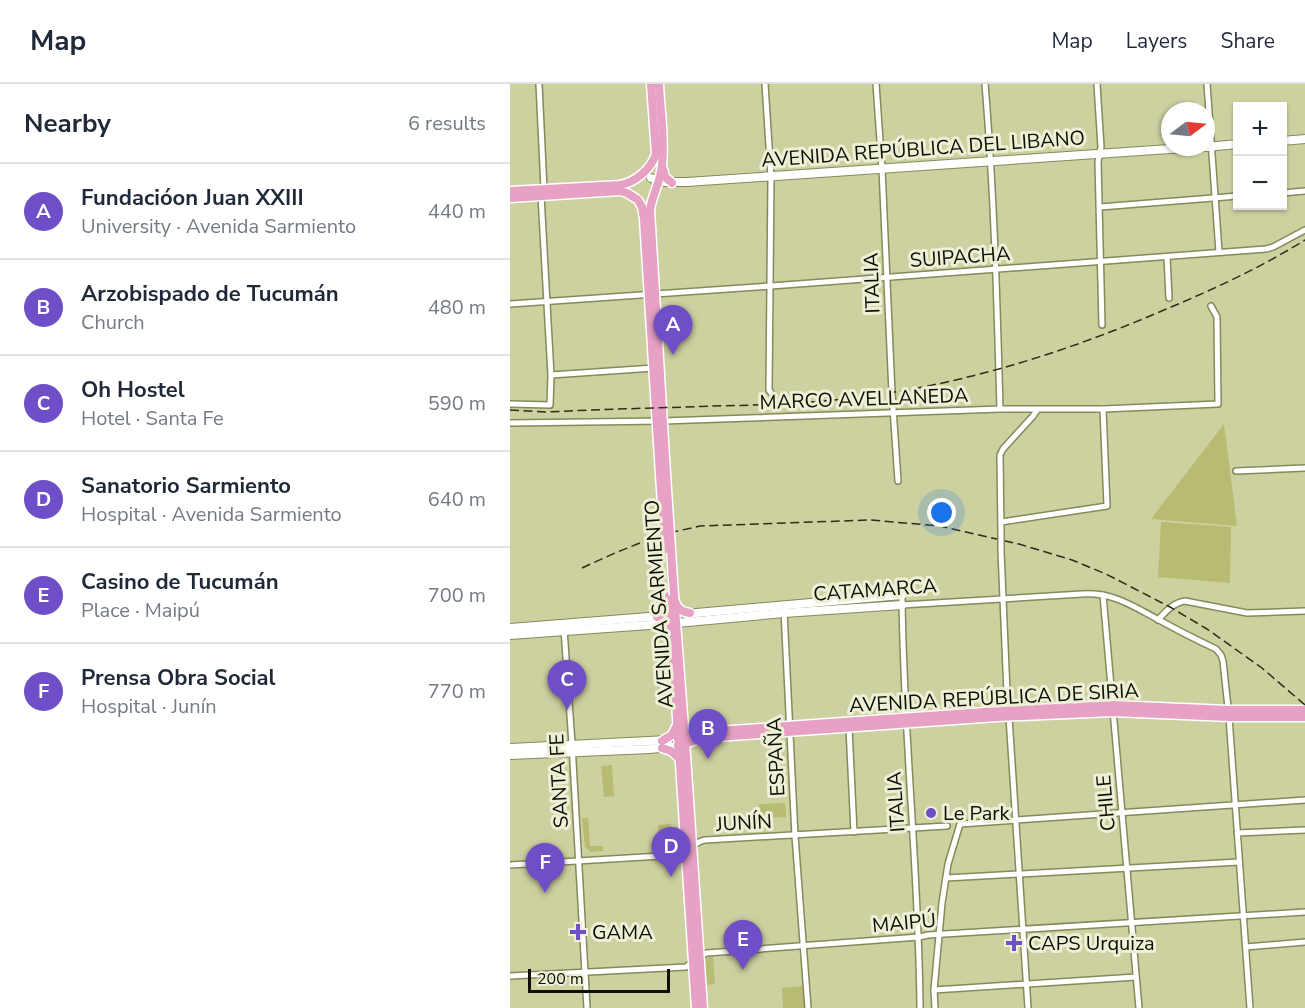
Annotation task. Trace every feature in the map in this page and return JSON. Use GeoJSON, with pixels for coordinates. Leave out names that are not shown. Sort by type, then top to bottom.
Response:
{"type":"FeatureCollection","features":[{"type":"Feature","properties":{"kind":"main road"},"geometry":{"type":"LineString","coordinates":[[637,199],[631,188],[636,178],[652,165],[656,154],[651,84]]}},
{"type":"Feature","properties":{"kind":"main road"},"geometry":{"type":"LineString","coordinates":[[659,84],[662,168],[665,177],[672,183]]}},
{"type":"Feature","properties":{"kind":"main road"},"geometry":{"type":"LineString","coordinates":[[1287,141],[1305,139]]}},
{"type":"Feature","properties":{"kind":"main road"},"geometry":{"type":"LineString","coordinates":[[1215,146],[1233,144]]}},
{"type":"Feature","properties":{"kind":"main road","name":"AVENIDA REPÚBLICA DEL LIBANO"},"geometry":{"type":"LineString","coordinates":[[655,182],[771,177],[1161,149]]}},
{"type":"Feature","properties":{"kind":"main road"},"geometry":{"type":"LineString","coordinates":[[510,191],[542,193],[620,191],[646,201],[652,198],[656,191],[655,182],[662,168]]}},
{"type":"Feature","properties":{"kind":"main road"},"geometry":{"type":"LineString","coordinates":[[510,198],[620,185],[642,176],[655,182]]}},
{"type":"Feature","properties":{"kind":"main road","name":"AVENIDA SARMIENTO"},"geometry":{"type":"LineString","coordinates":[[652,198],[650,220],[654,368],[660,420]]}},
{"type":"Feature","properties":{"kind":"main road","name":"AVENIDA SARMIENTO"},"geometry":{"type":"LineString","coordinates":[[637,199],[643,214],[652,294],[688,849],[696,959],[703,1008]]}},
{"type":"Feature","properties":{"kind":"main road","name":"CATAMARCA"},"geometry":{"type":"LineString","coordinates":[[510,628],[745,617],[784,608],[902,595]]}},
{"type":"Feature","properties":{"kind":"main road"},"geometry":{"type":"LineString","coordinates":[[672,598],[679,609],[690,613]]}},
{"type":"Feature","properties":{"kind":"main road"},"geometry":{"type":"LineString","coordinates":[[657,617],[665,612],[672,598]]}},
{"type":"Feature","properties":{"kind":"main road","name":"CATAMARCA"},"geometry":{"type":"LineString","coordinates":[[510,635],[657,617],[673,619],[690,613],[902,605]]}},
{"type":"Feature","properties":{"kind":"main road","name":"AVENIDA REPÚBLICA DE SIRIA"},"geometry":{"type":"LineString","coordinates":[[682,741],[704,735],[1113,709],[1304,714]]}},
{"type":"Feature","properties":{"kind":"main road"},"geometry":{"type":"LineString","coordinates":[[680,720],[704,735],[691,746],[683,757],[662,744],[672,735],[680,720]]}},
{"type":"Feature","properties":{"kind":"main road","name":"AVENIDA REPÚBLICA DE SIRIA"},"geometry":{"type":"LineString","coordinates":[[790,729],[849,728],[906,721]]}},
{"type":"Feature","properties":{"kind":"main road"},"geometry":{"type":"LineString","coordinates":[[510,748],[573,748],[682,741]]}},
{"type":"Feature","properties":{"kind":"main road"},"geometry":{"type":"LineString","coordinates":[[510,755],[573,748]]}},
{"type":"Feature","properties":{"kind":"main road","name":"AVENIDA SARMIENTO"},"geometry":{"type":"LineString","coordinates":[[696,959],[696,1008]]}},
{"type":"Feature","properties":{"kind":"street"},"geometry":{"type":"LineString","coordinates":[[510,404],[550,405],[551,375],[546,301],[539,84]]}},
{"type":"Feature","properties":{"kind":"street"},"geometry":{"type":"LineString","coordinates":[[765,84],[771,177],[769,390],[772,394]]}},
{"type":"Feature","properties":{"kind":"street","name":"ITALIA"},"geometry":{"type":"LineString","coordinates":[[876,84],[898,481]]}},
{"type":"Feature","properties":{"kind":"street"},"geometry":{"type":"LineString","coordinates":[[986,84],[997,270],[1000,409]]}},
{"type":"Feature","properties":{"kind":"street"},"geometry":{"type":"LineString","coordinates":[[1097,84],[1101,147],[1098,162],[1102,325]]}},
{"type":"Feature","properties":{"kind":"street"},"geometry":{"type":"LineString","coordinates":[[1208,84],[1208,102]]}},
{"type":"Feature","properties":{"kind":"street"},"geometry":{"type":"LineString","coordinates":[[1210,156],[1219,252]]}},
{"type":"Feature","properties":{"kind":"street"},"geometry":{"type":"LineString","coordinates":[[1287,193],[1305,191]]}},
{"type":"Feature","properties":{"kind":"street"},"geometry":{"type":"LineString","coordinates":[[1100,207],[1233,196]]}},
{"type":"Feature","properties":{"kind":"street","name":"SUIPACHA"},"geometry":{"type":"LineString","coordinates":[[510,304],[1266,249],[1305,230]]}},
{"type":"Feature","properties":{"kind":"street"},"geometry":{"type":"LineString","coordinates":[[1167,257],[1169,298]]}},
{"type":"Feature","properties":{"kind":"street","name":"MARCO AVELLANEDA"},"geometry":{"type":"LineString","coordinates":[[510,423],[1000,409],[1103,409],[1218,404],[1217,317],[1211,306]]}},
{"type":"Feature","properties":{"kind":"street"},"geometry":{"type":"LineString","coordinates":[[551,375],[654,368]]}},
{"type":"Feature","properties":{"kind":"street"},"geometry":{"type":"LineString","coordinates":[[1001,522],[1107,506],[1103,409]]}},
{"type":"Feature","properties":{"kind":"street"},"geometry":{"type":"LineString","coordinates":[[1028,1008],[1017,820],[1003,715],[1007,693],[1000,455],[1037,410]]}},
{"type":"Feature","properties":{"kind":"street"},"geometry":{"type":"LineString","coordinates":[[1236,471],[1305,468]]}},
{"type":"Feature","properties":{"kind":"street","name":"CATAMARCA"},"geometry":{"type":"LineString","coordinates":[[902,605],[1087,594],[1116,598],[1216,649],[1223,661],[1229,713]]}},
{"type":"Feature","properties":{"kind":"street","name":"ITALIA"},"geometry":{"type":"LineString","coordinates":[[902,595],[906,721],[919,937],[920,1008]]}},
{"type":"Feature","properties":{"kind":"street","name":"CHILE"},"geometry":{"type":"LineString","coordinates":[[1103,595],[1139,1008]]}},
{"type":"Feature","properties":{"kind":"street"},"geometry":{"type":"LineString","coordinates":[[1158,620],[1170,607],[1185,601],[1256,614],[1305,611]]}},
{"type":"Feature","properties":{"kind":"street","name":"ESPAÑA"},"geometry":{"type":"LineString","coordinates":[[784,608],[795,836],[808,1008]]}},
{"type":"Feature","properties":{"kind":"street","name":"SANTA FE"},"geometry":{"type":"LineString","coordinates":[[564,627],[587,1008]]}},
{"type":"Feature","properties":{"kind":"street"},"geometry":{"type":"LineString","coordinates":[[1229,713],[1250,1008]]}},
{"type":"Feature","properties":{"kind":"street"},"geometry":{"type":"LineString","coordinates":[[849,728],[854,832]]}},
{"type":"Feature","properties":{"kind":"street"},"geometry":{"type":"LineString","coordinates":[[934,1008],[938,934],[946,878],[960,824],[1305,800]]}},
{"type":"Feature","properties":{"kind":"street","name":"JUNÍN"},"geometry":{"type":"LineString","coordinates":[[510,865],[678,855],[705,840],[947,825]]}},
{"type":"Feature","properties":{"kind":"street"},"geometry":{"type":"LineString","coordinates":[[1237,833],[1305,830]]}},
{"type":"Feature","properties":{"kind":"street"},"geometry":{"type":"LineString","coordinates":[[946,878],[1239,862]]}},
{"type":"Feature","properties":{"kind":"street","name":"MAIPÚ"},"geometry":{"type":"LineString","coordinates":[[510,976],[683,967],[707,953],[938,934],[1305,912]]}},
{"type":"Feature","properties":{"kind":"street"},"geometry":{"type":"LineString","coordinates":[[1246,946],[1305,942]]}},
{"type":"Feature","properties":{"kind":"street"},"geometry":{"type":"LineString","coordinates":[[934,990],[1136,977]]}},
{"type":"Feature","properties":{"kind":"green space"},"geometry":{"type":"Polygon","coordinates":[[[1224,424],[1237,526],[1151,519],[1224,424]]]}},
{"type":"Feature","properties":{"kind":"green space"},"geometry":{"type":"Polygon","coordinates":[[[1161,522],[1231,527],[1230,583],[1158,577],[1161,522]]]}},
{"type":"Feature","properties":{"kind":"green space"},"geometry":{"type":"Polygon","coordinates":[[[612,765],[614,796],[604,797],[601,766],[612,765]]]}},
{"type":"Feature","properties":{"kind":"green space"},"geometry":{"type":"Polygon","coordinates":[[[785,803],[786,817],[760,818],[759,804],[785,803]]]}},
{"type":"Feature","properties":{"kind":"green space"},"geometry":{"type":"Polygon","coordinates":[[[582,818],[588,818],[590,846],[603,846],[603,851],[591,852],[585,847],[582,818]]]}},
{"type":"Feature","properties":{"kind":"green space"},"geometry":{"type":"Polygon","coordinates":[[[671,824],[673,845],[660,846],[658,825],[671,824]]]}},
{"type":"Feature","properties":{"kind":"green space"},"geometry":{"type":"Polygon","coordinates":[[[713,957],[715,984],[705,985],[703,958],[713,957]]]}},
{"type":"Feature","properties":{"kind":"green space"},"geometry":{"type":"Polygon","coordinates":[[[803,986],[805,1008],[783,1008],[782,988],[803,986]]]}},
{"type":"Feature","properties":{"kind":"railway"},"geometry":{"type":"LineString","coordinates":[[510,410],[548,412],[792,403],[869,396],[945,382],[1056,352],[1128,325],[1236,278],[1305,240]]}},
{"type":"Feature","properties":{"kind":"railway"},"geometry":{"type":"LineString","coordinates":[[582,568],[660,535],[700,526],[870,520],[940,526],[1019,544],[1072,560],[1106,574],[1207,629],[1262,668],[1305,705]]}},
{"type":"Feature","properties":{"kind":"place","name":"Fundacióon Juan XXIII"},"geometry":{"type":"Point","coordinates":[673,355]}},
{"type":"Feature","properties":{"kind":"place","name":"Oh Hostel"},"geometry":{"type":"Point","coordinates":[567,710]}},
{"type":"Feature","properties":{"kind":"place","name":"Arzobispado de Tucumán"},"geometry":{"type":"Point","coordinates":[708,759]}},
{"type":"Feature","properties":{"kind":"place","name":"Le Park"},"geometry":{"type":"Point","coordinates":[931,813]}},
{"type":"Feature","properties":{"kind":"place","name":"Sanatorio Sarmiento"},"geometry":{"type":"Point","coordinates":[671,877]}},
{"type":"Feature","properties":{"kind":"place","name":"Prensa Obra Social"},"geometry":{"type":"Point","coordinates":[545,893]}},
{"type":"Feature","properties":{"kind":"place","name":"GAMA"},"geometry":{"type":"Point","coordinates":[578,932]}},
{"type":"Feature","properties":{"kind":"place","name":"CAPS Urquiza"},"geometry":{"type":"Point","coordinates":[1014,943]}},
{"type":"Feature","properties":{"kind":"place","name":"Casino de Tucumán"},"geometry":{"type":"Point","coordinates":[743,970]}}]}
